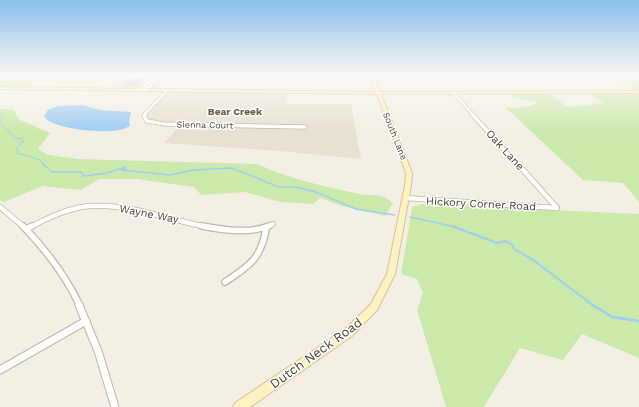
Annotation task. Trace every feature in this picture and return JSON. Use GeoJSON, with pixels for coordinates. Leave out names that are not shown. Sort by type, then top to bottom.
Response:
{"type":"FeatureCollection","features":[{"type":"Feature","properties":{"kind":"main road","name":"South Lane"},"geometry":{"type":"LineString","coordinates":[[379,94],[407,166],[409,178],[406,198]]}},
{"type":"Feature","properties":{"kind":"main road","name":"Dutch Neck Road"},"geometry":{"type":"LineString","coordinates":[[239,407],[348,333],[374,307],[385,290],[391,274],[406,198]]}},
{"type":"Feature","properties":{"kind":"street","name":"Sienna Court"},"geometry":{"type":"LineString","coordinates":[[163,94],[145,113],[144,116],[147,121],[165,124],[305,127]]}},
{"type":"Feature","properties":{"kind":"street","name":"Oak Lane"},"geometry":{"type":"LineString","coordinates":[[455,94],[557,208]]}},
{"type":"Feature","properties":{"kind":"street","name":"Hickory Corner Road"},"geometry":{"type":"LineString","coordinates":[[406,198],[557,208]]}},
{"type":"Feature","properties":{"kind":"street","name":"Wayne Way"},"geometry":{"type":"LineString","coordinates":[[26,229],[63,212],[98,206],[119,208],[249,232],[266,229],[273,224]]}},
{"type":"Feature","properties":{"kind":"street"},"geometry":{"type":"LineString","coordinates":[[0,207],[26,229],[52,259],[74,296],[86,321],[108,379],[115,407]]}},
{"type":"Feature","properties":{"kind":"street"},"geometry":{"type":"LineString","coordinates":[[226,282],[260,255],[264,246],[266,229]]}},
{"type":"Feature","properties":{"kind":"street"},"geometry":{"type":"LineString","coordinates":[[0,370],[86,321]]}},
{"type":"Feature","properties":{"kind":"shaded area"},"geometry":{"type":"Polygon","coordinates":[[[165,94],[288,94],[286,104],[351,104],[361,159],[280,151],[164,143],[181,124],[151,121],[146,116],[165,94]]]}},
{"type":"Feature","properties":{"kind":"green space"},"geometry":{"type":"Polygon","coordinates":[[[509,94],[549,94],[568,107],[603,103],[590,94],[639,94],[639,202],[623,183],[583,180],[506,108],[526,107],[538,103],[512,97],[509,94]]]}},
{"type":"Feature","properties":{"kind":"green space"},"geometry":{"type":"Polygon","coordinates":[[[0,109],[14,110],[18,119],[50,133],[38,149],[48,155],[79,159],[257,164],[305,181],[355,193],[384,197],[393,203],[385,216],[342,206],[320,198],[313,204],[280,202],[245,192],[201,195],[194,187],[136,179],[99,179],[81,190],[43,186],[4,202],[0,200],[0,109]]]}},
{"type":"Feature","properties":{"kind":"green space"},"geometry":{"type":"Polygon","coordinates":[[[422,204],[639,214],[639,358],[582,334],[563,360],[520,348],[484,407],[446,407],[417,310],[423,293],[417,279],[401,274],[412,207],[422,204]]]}},
{"type":"Feature","properties":{"kind":"water"},"geometry":{"type":"Polygon","coordinates":[[[82,105],[101,110],[131,112],[129,122],[130,125],[124,129],[101,131],[59,125],[49,121],[44,116],[48,110],[58,106],[82,105]]]}},
{"type":"Feature","properties":{"kind":"waterway"},"geometry":{"type":"LineString","coordinates":[[0,115],[4,117],[0,121]]}},
{"type":"Feature","properties":{"kind":"waterway"},"geometry":{"type":"LineString","coordinates":[[0,123],[16,138],[22,139],[23,142],[16,149],[18,153],[40,160],[43,164]]}},
{"type":"Feature","properties":{"kind":"waterway"},"geometry":{"type":"LineString","coordinates":[[43,164],[52,172],[81,172],[84,176],[107,173],[125,167],[122,170],[170,175],[193,170],[232,168],[279,187],[296,187],[316,192],[356,209],[395,215]]}},
{"type":"Feature","properties":{"kind":"waterway"},"geometry":{"type":"LineString","coordinates":[[410,217],[454,227]]}},
{"type":"Feature","properties":{"kind":"waterway"},"geometry":{"type":"LineString","coordinates":[[454,227],[497,243],[506,241],[513,245],[514,249],[533,260],[594,306]]}},
{"type":"Feature","properties":{"kind":"waterway"},"geometry":{"type":"LineString","coordinates":[[593,305],[612,317],[639,321]]}},
{"type":"Feature","properties":{"kind":"district","name":"Bear Creek"},"geometry":{"type":"Point","coordinates":[235,111]}}]}
